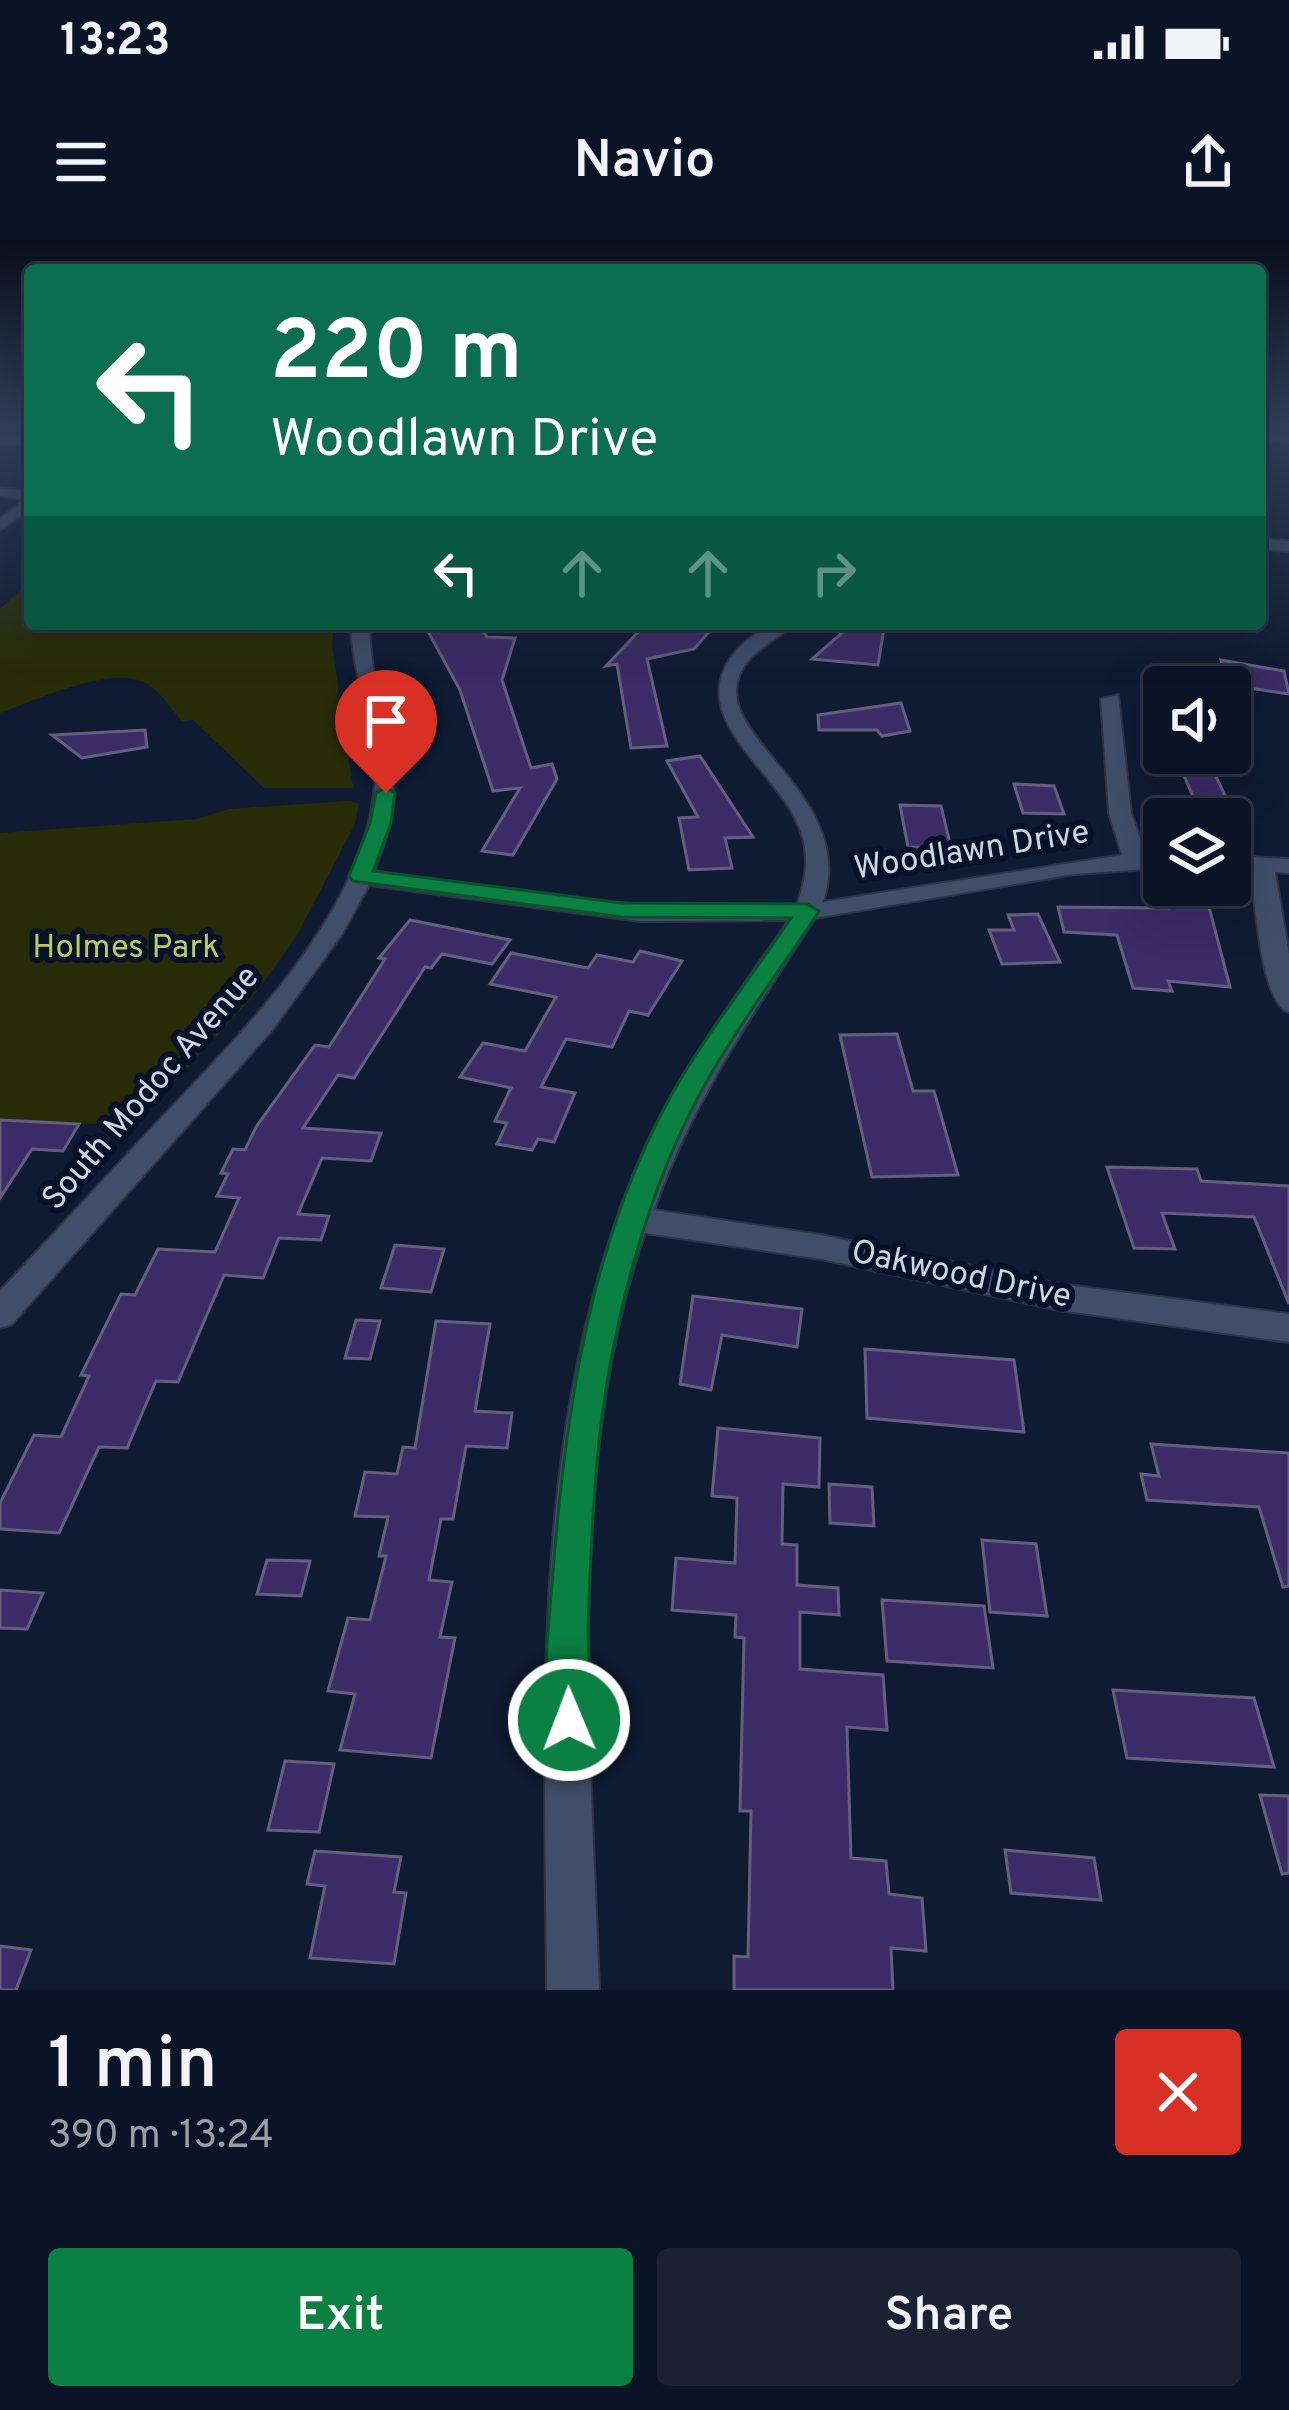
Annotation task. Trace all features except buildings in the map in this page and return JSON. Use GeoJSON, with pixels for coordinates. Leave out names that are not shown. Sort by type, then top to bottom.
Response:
{"type":"FeatureCollection","features":[{"type":"Feature","properties":{"kind":"street","name":"South Modoc Avenue"},"geometry":{"type":"LineString","coordinates":[[0,1315],[257,1030],[303,971],[360,876],[386,793],[385,760],[361,630]]}},
{"type":"Feature","properties":{"kind":"street"},"geometry":{"type":"LineString","coordinates":[[573,1990],[572,1544],[591,1376],[633,1220],[658,1152],[695,1078],[807,911],[820,866],[813,832],[792,795],[734,724],[726,692],[739,654],[775,630]]}},
{"type":"Feature","properties":{"kind":"street"},"geometry":{"type":"LineString","coordinates":[[1111,699],[1120,813],[1136,861]]}},
{"type":"Feature","properties":{"kind":"street","name":"Woodlawn Drive"},"geometry":{"type":"LineString","coordinates":[[360,876],[622,910],[807,911],[1037,872],[1143,861]]}},
{"type":"Feature","properties":{"kind":"street"},"geometry":{"type":"LineString","coordinates":[[1251,864],[1289,866]]}},
{"type":"Feature","properties":{"kind":"street"},"geometry":{"type":"LineString","coordinates":[[1262,865],[1280,979],[1289,1004]]}},
{"type":"Feature","properties":{"kind":"street","name":"Oakwood Drive"},"geometry":{"type":"LineString","coordinates":[[633,1220],[821,1247],[1059,1297],[1289,1328]]}},
{"type":"Feature","properties":{"kind":"green space"},"geometry":{"type":"Polygon","coordinates":[[[24,587],[24,630],[333,630],[353,788],[264,788],[193,720],[182,721],[153,688],[135,679],[75,686],[0,713],[0,609],[24,587]]]}},
{"type":"Feature","properties":{"kind":"green space","name":"Holmes Park"},"geometry":{"type":"Polygon","coordinates":[[[359,804],[355,824],[296,937],[255,994],[134,1126],[0,1119],[0,833],[197,819],[229,809],[359,804]]]}},
{"type":"Feature","properties":{"kind":"route"},"geometry":{"type":"LineString","coordinates":[[386,793],[360,876],[478,895],[622,910],[807,911],[695,1078],[658,1152],[610,1292],[591,1376],[579,1462],[568,1630],[569,1720]]}}]}
